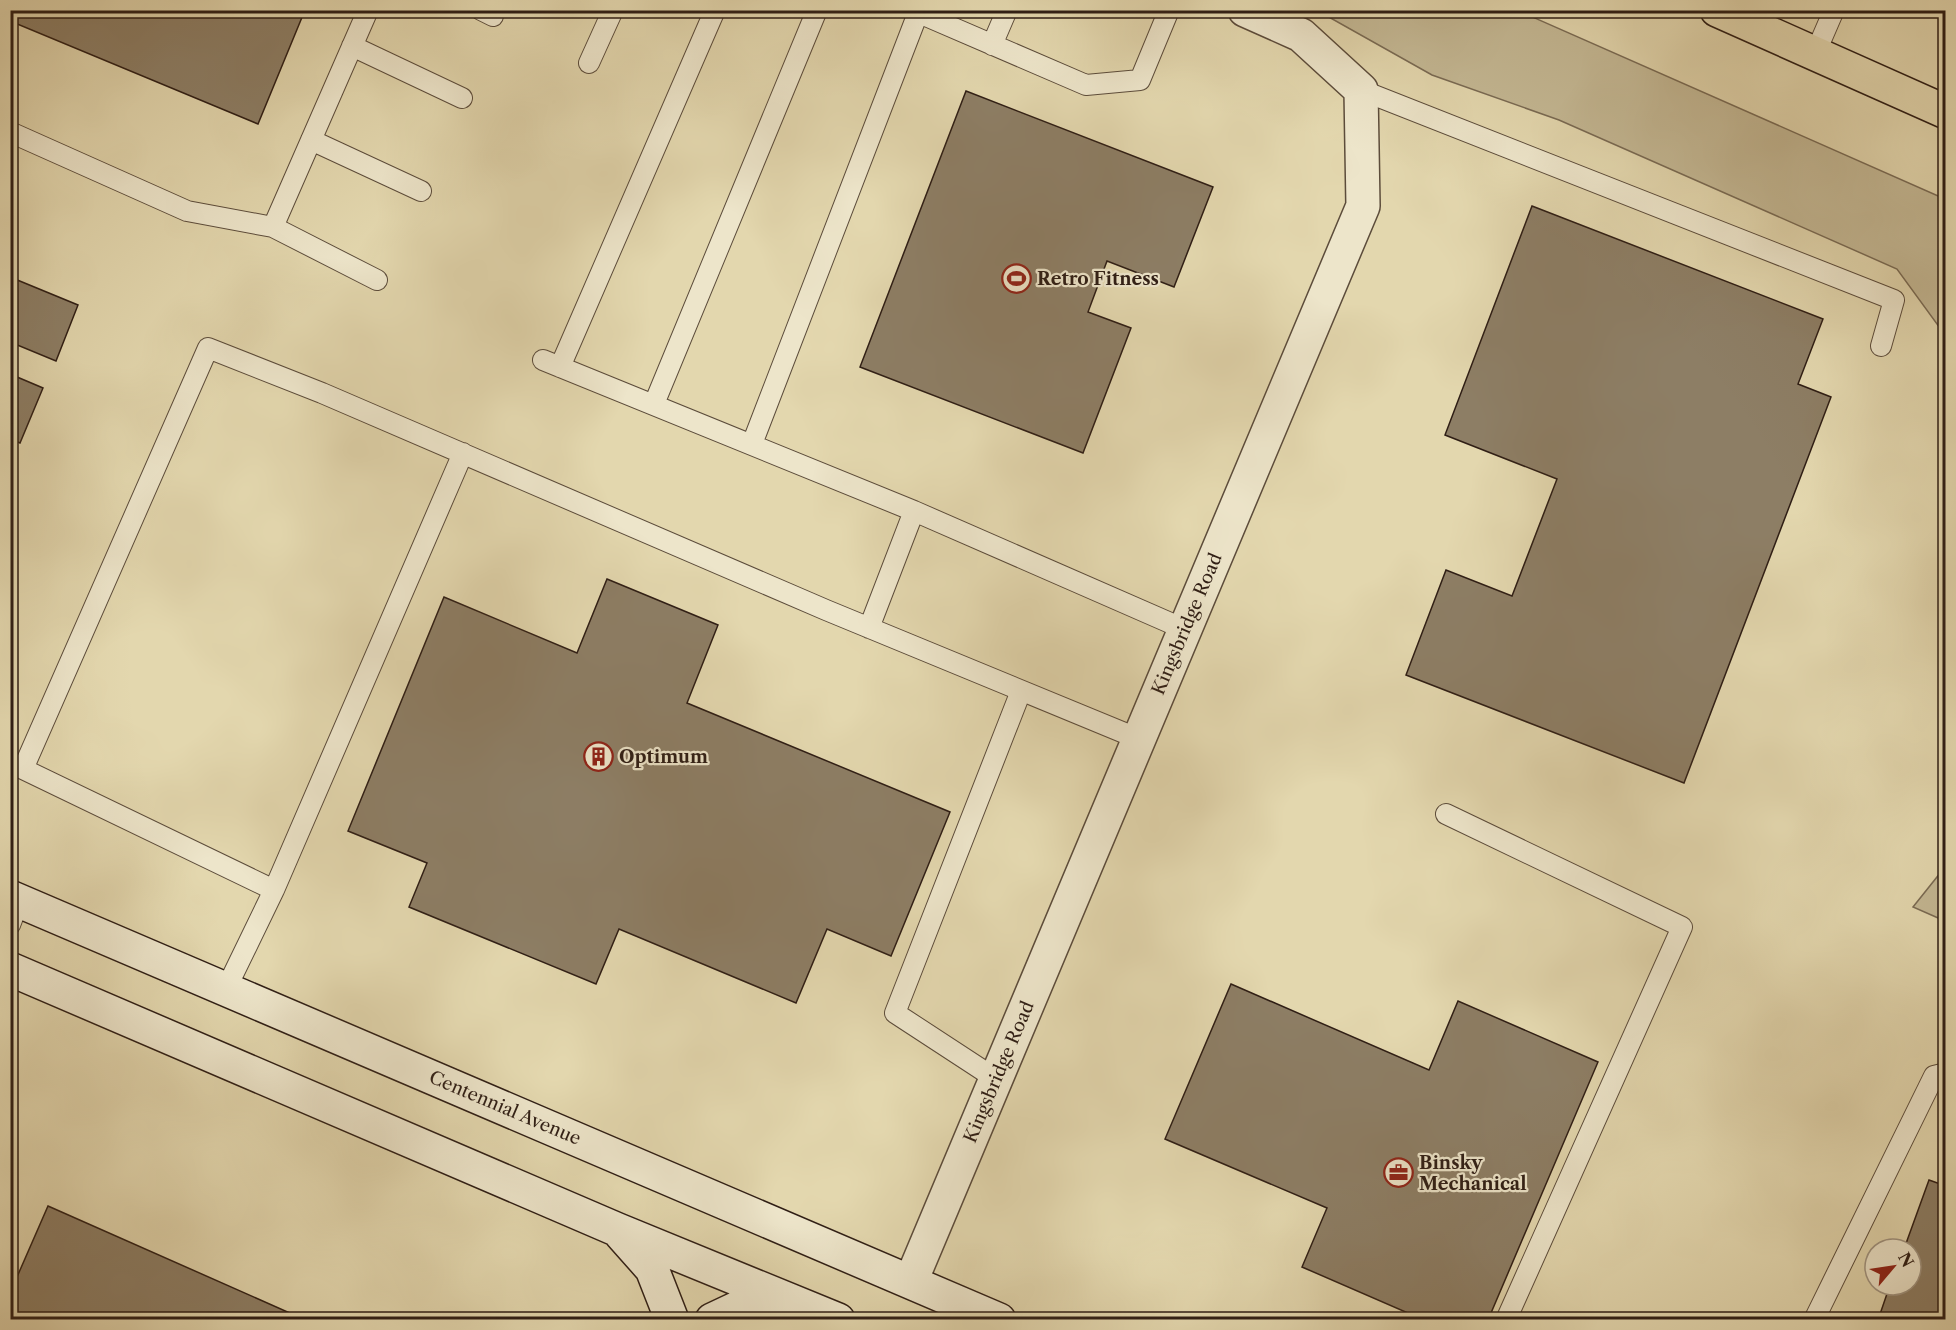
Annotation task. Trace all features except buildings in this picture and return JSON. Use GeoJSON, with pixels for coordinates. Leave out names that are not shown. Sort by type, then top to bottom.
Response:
{"type":"FeatureCollection","features":[{"type":"Feature","properties":{"kind":"highway"},"geometry":{"type":"LineString","coordinates":[[1717,10],[1946,112]]}},
{"type":"Feature","properties":{"kind":"main road"},"geometry":{"type":"LineString","coordinates":[[1245,10],[1301,35],[1361,90]]}},
{"type":"Feature","properties":{"kind":"main road","name":"Kingsbridge Road"},"geometry":{"type":"LineString","coordinates":[[911,1281],[1363,206],[1361,90]]}},
{"type":"Feature","properties":{"kind":"main road","name":"Centennial Avenue"},"geometry":{"type":"LineString","coordinates":[[13,907],[226,989],[999,1320]]}},
{"type":"Feature","properties":{"kind":"main road"},"geometry":{"type":"LineString","coordinates":[[10,969],[618,1230],[794,1300],[838,1320]]}},
{"type":"Feature","properties":{"kind":"main road"},"geometry":{"type":"LineString","coordinates":[[618,1230],[652,1269],[672,1320]]}},
{"type":"Feature","properties":{"kind":"main road"},"geometry":{"type":"LineString","coordinates":[[712,1320],[746,1304],[794,1300]]}},
{"type":"Feature","properties":{"kind":"lane"},"geometry":{"type":"LineString","coordinates":[[273,227],[368,10]]}},
{"type":"Feature","properties":{"kind":"lane"},"geometry":{"type":"LineString","coordinates":[[589,63],[613,10]]}},
{"type":"Feature","properties":{"kind":"lane"},"geometry":{"type":"LineString","coordinates":[[714,10],[552,363],[914,511],[1185,629]]}},
{"type":"Feature","properties":{"kind":"lane"},"geometry":{"type":"LineString","coordinates":[[654,405],[818,10]]}},
{"type":"Feature","properties":{"kind":"lane"},"geometry":{"type":"LineString","coordinates":[[992,45],[1007,10]]}},
{"type":"Feature","properties":{"kind":"lane"},"geometry":{"type":"LineString","coordinates":[[752,444],[915,12],[1086,85],[1140,80],[1169,10]]}},
{"type":"Feature","properties":{"kind":"lane"},"geometry":{"type":"LineString","coordinates":[[1815,54],[1834,10]]}},
{"type":"Feature","properties":{"kind":"lane"},"geometry":{"type":"LineString","coordinates":[[352,46],[462,98]]}},
{"type":"Feature","properties":{"kind":"lane"},"geometry":{"type":"LineString","coordinates":[[1361,90],[1894,300],[1881,346]]}},
{"type":"Feature","properties":{"kind":"lane"},"geometry":{"type":"LineString","coordinates":[[10,132],[187,211],[273,227],[377,280]]}},
{"type":"Feature","properties":{"kind":"lane"},"geometry":{"type":"LineString","coordinates":[[311,140],[421,191]]}},
{"type":"Feature","properties":{"kind":"lane"},"geometry":{"type":"LineString","coordinates":[[274,890],[23,769],[208,348],[322,393],[869,628],[1139,739]]}},
{"type":"Feature","properties":{"kind":"lane"},"geometry":{"type":"LineString","coordinates":[[226,989],[274,890],[463,453]]}},
{"type":"Feature","properties":{"kind":"lane"},"geometry":{"type":"LineString","coordinates":[[869,628],[914,511]]}},
{"type":"Feature","properties":{"kind":"lane"},"geometry":{"type":"LineString","coordinates":[[996,1079],[895,1013],[1021,691]]}},
{"type":"Feature","properties":{"kind":"lane"},"geometry":{"type":"LineString","coordinates":[[1446,814],[1682,927],[1506,1320]]}},
{"type":"Feature","properties":{"kind":"lane"},"geometry":{"type":"LineString","coordinates":[[1814,1320],[1934,1076],[1946,1073]]}},
{"type":"Feature","properties":{"kind":"shaded area"},"geometry":{"type":"Polygon","coordinates":[[[1318,11],[1519,11],[1945,199],[1945,335],[1897,269],[1559,120],[1432,75],[1318,11]]]}},
{"type":"Feature","properties":{"kind":"shaded area"},"geometry":{"type":"Polygon","coordinates":[[[1945,867],[1945,921],[1913,907],[1945,867]]]}},
{"type":"Feature","properties":{"kind":"place","name":"Retro Fitness"},"geometry":{"type":"Point","coordinates":[1016,279]}},
{"type":"Feature","properties":{"kind":"place","name":"Optimum"},"geometry":{"type":"Point","coordinates":[598,757]}},
{"type":"Feature","properties":{"kind":"place","name":"Binsky Mechanical"},"geometry":{"type":"Point","coordinates":[1398,1173]}}]}
